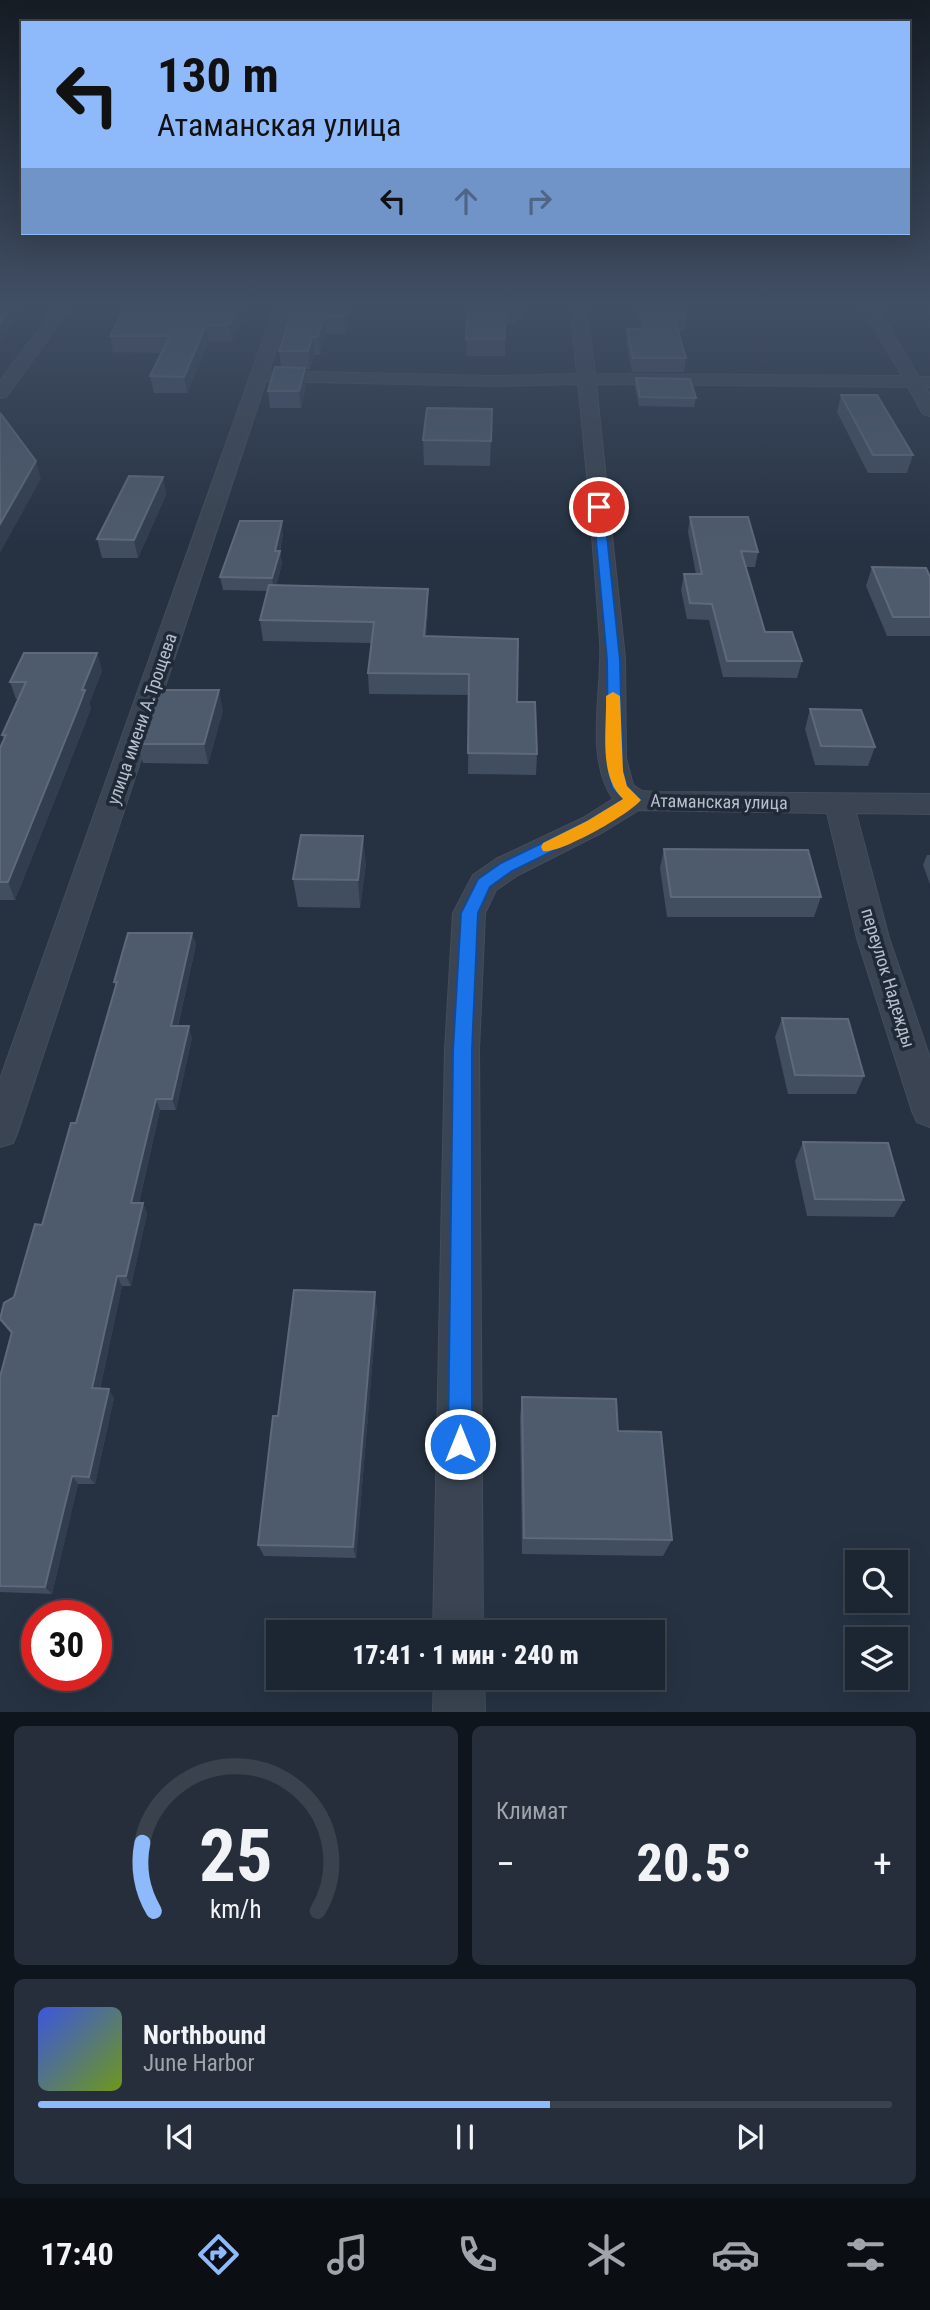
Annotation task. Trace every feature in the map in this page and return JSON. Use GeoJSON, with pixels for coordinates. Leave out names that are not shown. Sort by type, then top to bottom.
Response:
{"type":"FeatureCollection","features":[{"type":"Feature","properties":{"kind":"street","name":"улица имени А.Трощева"},"geometry":{"type":"LineString","coordinates":[[0,1131],[257,386]]}},
{"type":"Feature","properties":{"kind":"street","name":"Атаманская улица"},"geometry":{"type":"LineString","coordinates":[[588,386],[613,660],[615,771],[620,788],[633,800],[930,804]]}},
{"type":"Feature","properties":{"kind":"street"},"geometry":{"type":"LineString","coordinates":[[923,386],[930,410]]}},
{"type":"Feature","properties":{"kind":"street"},"geometry":{"type":"LineString","coordinates":[[458,1620],[462,1050],[469,913],[484,883],[506,867],[593,825],[633,800]]}},
{"type":"Feature","properties":{"kind":"street","name":"переулок Надежды"},"geometry":{"type":"LineString","coordinates":[[839,803],[873,938],[930,1111]]}},
{"type":"Feature","properties":{"kind":"street"},"geometry":{"type":"LineString","coordinates":[[459,1690],[459,1712]]}},
{"type":"Feature","properties":{"kind":"building"},"geometry":{"type":"Polygon","coordinates":[[[269,386],[300,386],[299,391],[268,391],[269,386]]]}},
{"type":"Feature","properties":{"kind":"building"},"geometry":{"type":"Polygon","coordinates":[[[638,386],[692,386],[696,398],[640,397],[638,386]]]}},
{"type":"Feature","properties":{"kind":"building"},"geometry":{"type":"Polygon","coordinates":[[[841,395],[877,395],[913,455],[873,455],[841,395]]]}},
{"type":"Feature","properties":{"kind":"building"},"geometry":{"type":"Polygon","coordinates":[[[427,408],[492,409],[491,441],[423,440],[427,408]]]}},
{"type":"Feature","properties":{"kind":"building"},"geometry":{"type":"Polygon","coordinates":[[[1,414],[36,461],[0,524],[0,416],[1,414]]]}},
{"type":"Feature","properties":{"kind":"building"},"geometry":{"type":"Polygon","coordinates":[[[129,476],[163,477],[134,540],[97,539],[129,476]]]}},
{"type":"Feature","properties":{"kind":"building"},"geometry":{"type":"Polygon","coordinates":[[[690,517],[748,517],[758,552],[741,551],[765,632],[792,632],[802,661],[727,661],[712,604],[690,603],[684,574],[702,574],[690,517]]]}},
{"type":"Feature","properties":{"kind":"building"},"geometry":{"type":"Polygon","coordinates":[[[240,521],[282,521],[275,551],[280,551],[272,578],[220,577],[240,521]]]}},
{"type":"Feature","properties":{"kind":"building"},"geometry":{"type":"Polygon","coordinates":[[[872,567],[926,568],[930,577],[930,617],[893,617],[872,567]]]}},
{"type":"Feature","properties":{"kind":"building"},"geometry":{"type":"Polygon","coordinates":[[[269,585],[428,589],[424,636],[518,639],[517,702],[535,702],[537,754],[468,753],[469,674],[368,673],[374,622],[260,620],[269,585]]]}},
{"type":"Feature","properties":{"kind":"building"},"geometry":{"type":"Polygon","coordinates":[[[24,653],[97,653],[82,690],[85,690],[79,706],[8,882],[0,882],[0,748],[6,735],[2,735],[26,682],[10,682],[24,653]]]}},
{"type":"Feature","properties":{"kind":"building"},"geometry":{"type":"Polygon","coordinates":[[[156,690],[219,690],[204,744],[138,744],[156,690]]]}},
{"type":"Feature","properties":{"kind":"building"},"geometry":{"type":"Polygon","coordinates":[[[810,709],[861,710],[875,747],[821,746],[810,709]]]}},
{"type":"Feature","properties":{"kind":"building"},"geometry":{"type":"Polygon","coordinates":[[[301,835],[363,836],[358,880],[293,879],[301,835]]]}},
{"type":"Feature","properties":{"kind":"building"},"geometry":{"type":"Polygon","coordinates":[[[664,849],[808,850],[821,897],[671,897],[664,849]]]}},
{"type":"Feature","properties":{"kind":"building"},"geometry":{"type":"Polygon","coordinates":[[[128,933],[192,933],[171,1026],[189,1026],[172,1099],[156,1099],[131,1203],[143,1203],[126,1276],[117,1276],[92,1388],[109,1389],[89,1477],[72,1476],[45,1587],[0,1586],[0,1377],[12,1332],[0,1319],[4,1303],[14,1297],[35,1224],[42,1225],[71,1123],[76,1123],[117,982],[114,982],[128,933]]]}},
{"type":"Feature","properties":{"kind":"building"},"geometry":{"type":"Polygon","coordinates":[[[782,1018],[848,1019],[864,1076],[795,1075],[782,1018]]]}},
{"type":"Feature","properties":{"kind":"building"},"geometry":{"type":"Polygon","coordinates":[[[803,1142],[888,1143],[904,1200],[815,1199],[803,1142]]]}},
{"type":"Feature","properties":{"kind":"building"},"geometry":{"type":"Polygon","coordinates":[[[294,1290],[375,1292],[353,1547],[258,1545],[273,1416],[278,1416],[294,1290]]]}},
{"type":"Feature","properties":{"kind":"building"},"geometry":{"type":"Polygon","coordinates":[[[522,1397],[616,1399],[618,1431],[661,1432],[672,1540],[524,1538],[522,1397]]]}},
{"type":"Feature","properties":{"kind":"slow traffic"},"geometry":{"type":"LineString","coordinates":[[548,847],[593,825],[633,800],[620,788],[615,771],[613,696]]}},
{"type":"Feature","properties":{"kind":"route"},"geometry":{"type":"LineString","coordinates":[[460,1444],[462,1050],[469,913],[484,883],[506,867],[593,825],[633,800],[620,788],[615,771],[613,660],[599,507]]}}]}
